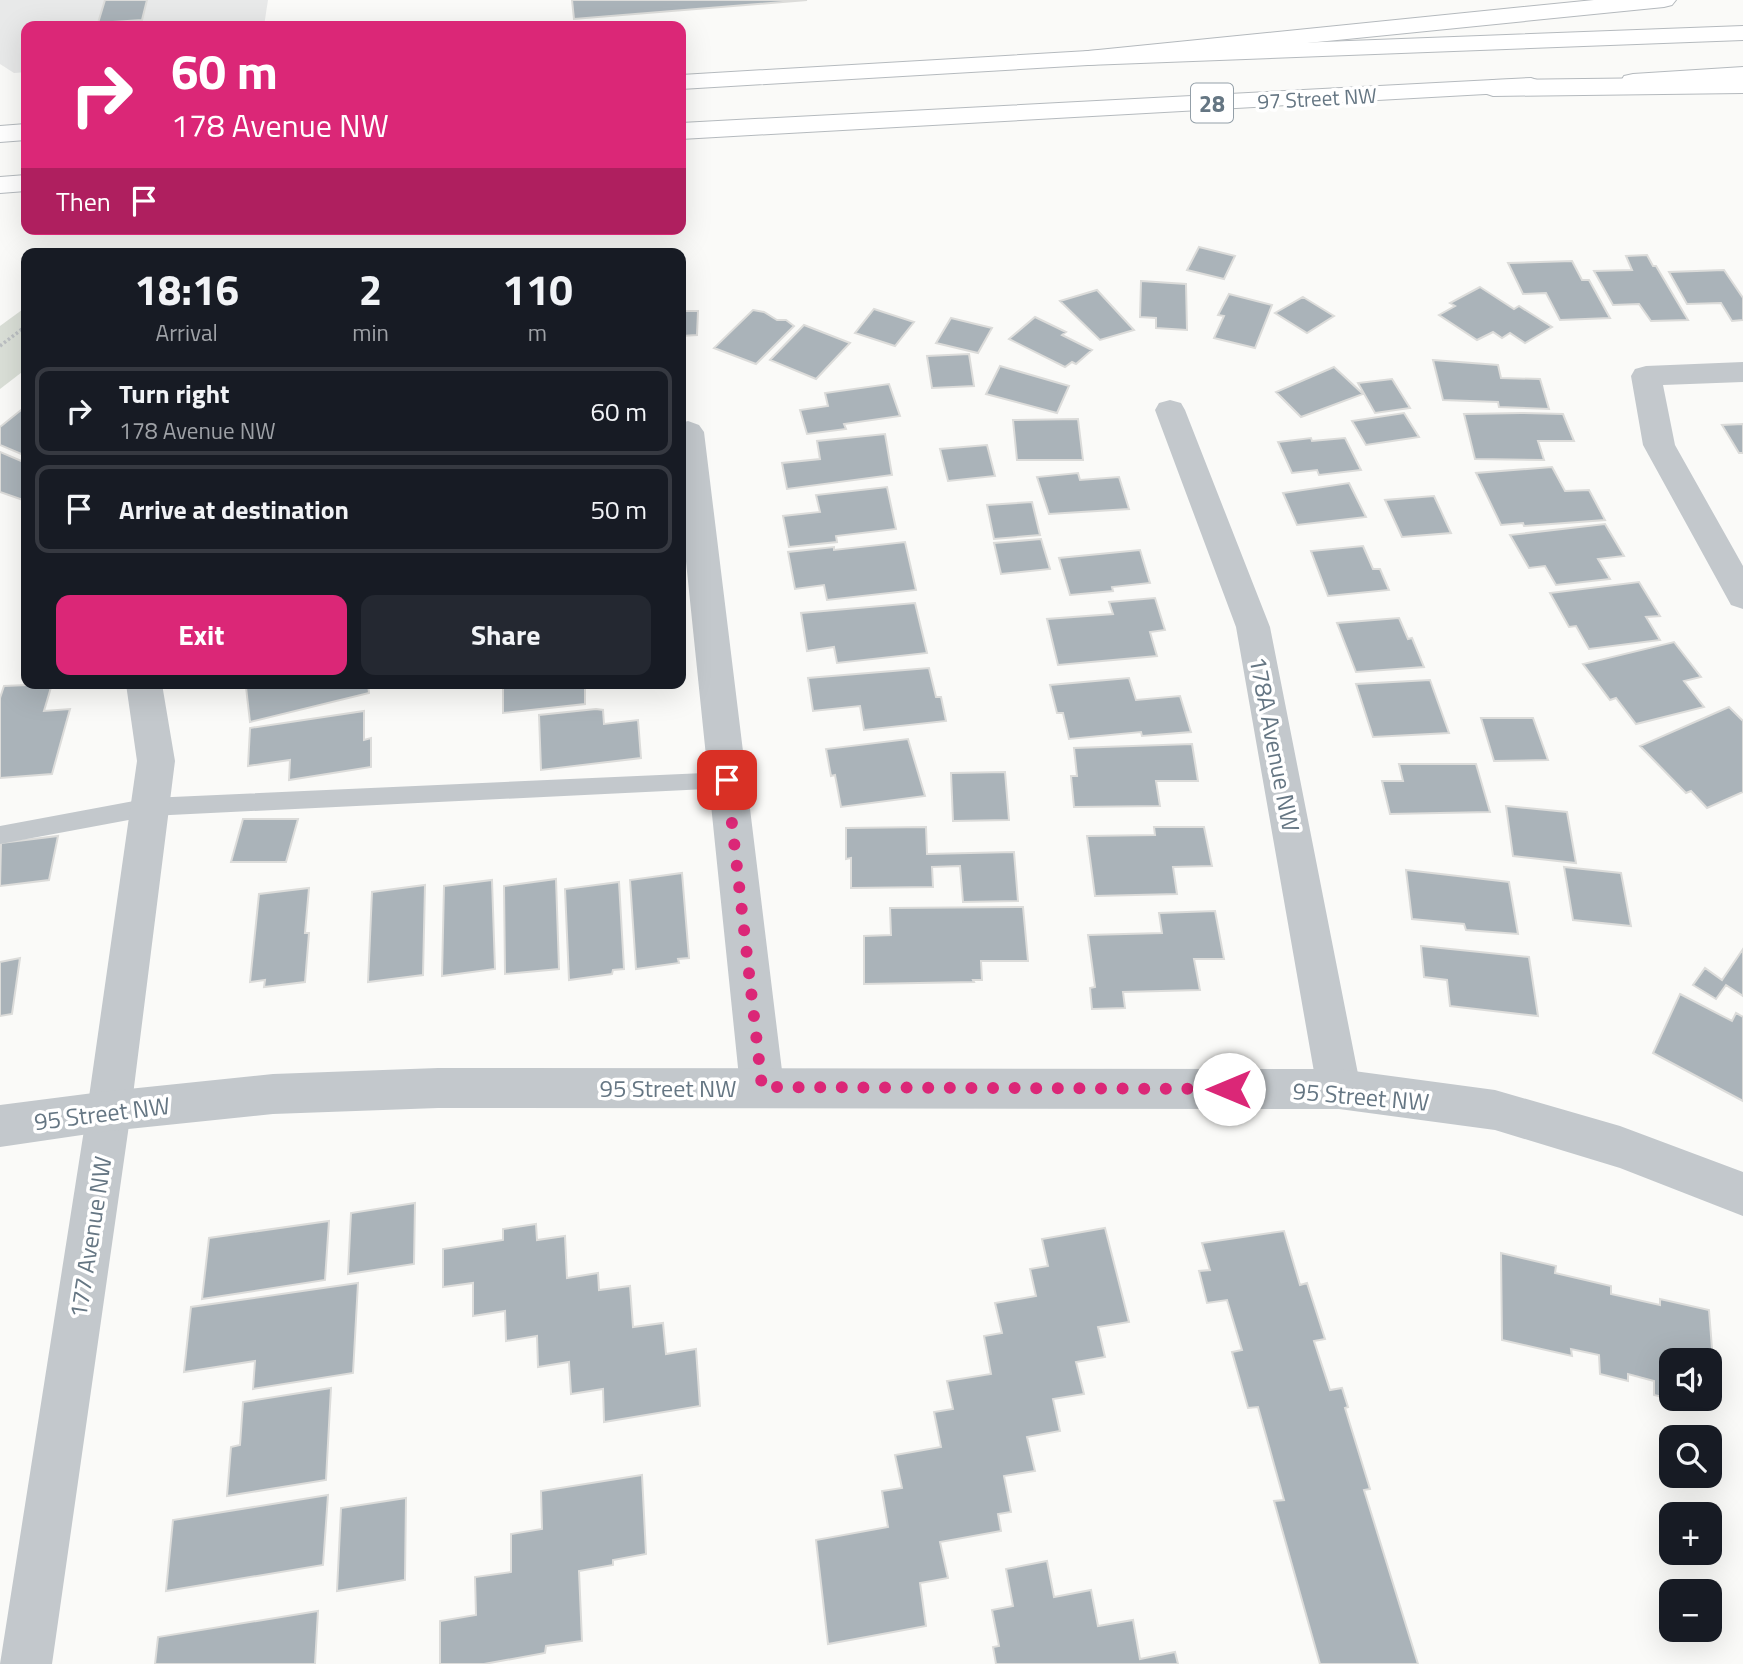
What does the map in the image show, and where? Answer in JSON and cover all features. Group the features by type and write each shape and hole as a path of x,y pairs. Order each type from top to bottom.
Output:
{"main road":[{"path":"1088,58 1664,0"},
{"name":"97 Street NW","path":"686,82 1088,58 1743,33"},
{"name":"97 Street NW","path":"686,131 1743,75"},
{"path":"1493,88 1743,85"},
{"path":"0,109 21,111"},
{"path":"0,134 21,132"},
{"path":"0,185 21,183"}],"street":[{"path":"1743,372 1646,376 1659,445 1743,596"},
{"name":"178A Avenue NW","path":"1170,410 1253,627 1339,1089"},
{"path":"688,432 762,1087"},
{"name":"177 Avenue NW","path":"25,1664 109,1111 156,761 145,689"},
{"name":"95 Street NW","path":"0,1126 109,1111 273,1094 438,1088 1339,1089 1495,1110 1620,1147 1743,1194"}],"lane":[{"path":"0,835 150,807 727,780"}],"path":[{"path":"0,346 21,331"}],"shaded area":[{"path":"0,0 268,0 265,21 21,21 21,72 14,73 0,64"},
{"path":"21,311 21,373 0,389 0,326"}],"building":[{"path":"105,0 147,0 142,20 99,21"},
{"path":"572,0 807,0 574,19"},
{"path":"1199,247 1235,256 1224,279 1187,270"},
{"path":"1647,255 1688,320 1651,321 1639,304 1613,305 1594,271 1632,270 1626,256"},
{"path":"1572,261 1582,280 1589,280 1610,318 1560,320 1546,293 1523,294 1508,263"},
{"path":"1724,270 1743,298 1743,320 1732,321 1721,303 1687,304 1669,272"},
{"path":"1141,281 1186,284 1187,330 1156,328 1156,318 1140,317"},
{"path":"1480,287 1514,309 1519,306 1552,327 1525,343 1510,333 1502,338 1493,332 1477,340 1439,315 1455,306 1450,303"},
{"path":"1097,290 1134,330 1100,340 1060,301"},
{"path":"1229,294 1272,305 1255,348 1214,338 1224,316 1218,315"},
{"path":"1303,297 1334,316 1307,333 1275,313"},
{"path":"874,309 914,322 895,346 855,333"},
{"path":"753,310 764,312 777,320 786,320 794,326 756,364 714,348"},
{"path":"686,311 698,311 697,335 686,336"},
{"path":"1035,317 1066,332 1062,335 1092,350 1076,364 1072,362 1065,367 1009,339"},
{"path":"951,318 992,328 978,353 936,343"},
{"path":"804,325 850,343 816,379 770,360"},
{"path":"969,354 974,386 932,388 927,356"},
{"path":"1433,360 1498,365 1501,378 1540,379 1549,409 1499,407 1498,402 1443,400"},
{"path":"1000,366 1069,386 1057,413 986,394"},
{"path":"1334,367 1363,394 1301,417 1276,392"},
{"path":"1392,379 1410,408 1375,413 1358,383"},
{"path":"889,384 900,416 844,424 846,429 807,434 800,410 828,406 825,393"},
{"path":"21,410 21,454 0,445 0,427"},
{"path":"1404,413 1419,437 1366,445 1352,421"},
{"path":"1464,414 1563,414 1574,441 1538,441 1544,460 1475,459"},
{"path":"1078,419 1083,460 1017,460 1013,420"},
{"path":"1743,424 1743,453 1739,453 1722,425"},
{"path":"885,434 892,475 787,489 782,463 820,459 817,441"},
{"path":"1311,438 1312,441 1345,438 1361,470 1319,475 1317,470 1292,473 1278,442"},
{"path":"987,445 995,476 948,481 940,449"},
{"path":"0,452 21,461 21,499 0,492"},
{"path":"1552,467 1565,491 1589,490 1605,520 1524,526 1523,523 1501,525 1476,473"},
{"path":"1078,473 1080,480 1119,477 1129,509 1049,514 1037,477"},
{"path":"1349,483 1366,517 1297,525 1283,493"},
{"path":"887,487 896,529 836,536 837,542 789,547 783,516 820,512 816,495"},
{"path":"1434,496 1451,533 1402,537 1385,500"},
{"path":"1032,502 1040,535 994,539 987,505"},
{"path":"1605,524 1624,556 1598,559 1610,579 1556,585 1545,566 1529,568 1510,535"},
{"path":"1041,539 1050,569 1001,574 994,543"},
{"path":"905,542 916,590 827,600 824,585 795,589 788,552"},
{"path":"1363,546 1373,569 1380,569 1389,590 1328,596 1311,551"},
{"path":"1140,550 1150,583 1112,587 1113,591 1070,595 1059,558"},
{"path":"1639,582 1660,616 1646,617 1660,640 1589,649 1576,626 1569,627 1550,593"},
{"path":"1155,598 1165,630 1150,632 1157,656 1058,665 1047,619 1113,614 1109,602"},
{"path":"915,603 927,653 837,663 834,647 807,651 801,613"},
{"path":"1399,618 1408,639 1412,638 1424,667 1356,672 1337,623"},
{"path":"1674,642 1701,677 1684,681 1704,707 1636,724 1616,698 1610,700 1583,664"},
{"path":"929,668 936,697 941,697 946,721 864,730 860,706 813,711 808,678"},
{"path":"1129,678 1136,700 1180,696 1191,732 1142,736 1141,732 1069,739 1063,713 1057,713 1050,685"},
{"path":"1430,680 1449,733 1373,737 1356,684"},
{"path":"4,686 51,689 44,711 70,709 52,774 0,778 0,698"},
{"path":"246,689 369,689 369,693 250,722"},
{"path":"503,689 585,689 585,704 503,713"},
{"path":"1729,707 1743,721 1743,792 1707,808 1691,791 1686,793 1640,746"},
{"path":"603,710 604,724 638,720 641,758 541,770 539,715"},
{"path":"364,711 364,740 371,738 371,767 289,780 290,760 248,766 250,728"},
{"path":"1481,718 1533,718 1548,760 1494,761"},
{"path":"908,739 925,796 841,807 835,775 831,776 826,749"},
{"path":"1192,744 1198,781 1156,781 1160,806 1074,807 1071,776 1077,776 1074,748"},
{"path":"1399,764 1476,764 1490,812 1390,814 1382,781 1403,781"},
{"path":"1005,772 1009,820 953,821 951,773"},
{"path":"1506,806 1567,812 1576,863 1513,856"},
{"path":"243,819 298,819 286,862 231,862"},
{"path":"926,827 927,854 1014,852 1018,901 963,902 960,866 932,867 933,887 851,888 851,858 846,859 846,828"},
{"path":"1154,827 1204,827 1212,866 1173,867 1177,894 1095,896 1087,836 1155,835"},
{"path":"58,836 49,880 0,886 1,843"},
{"path":"1564,867 1621,873 1631,926 1573,920"},
{"path":"1406,870 1509,882 1518,934 1466,930 1464,924 1412,919"},
{"path":"682,873 689,958 678,959 679,963 636,969 630,880"},
{"path":"556,879 559,969 505,974 504,886"},
{"path":"492,880 495,969 442,976 444,886"},
{"path":"619,882 624,969 613,970 612,974 569,980 565,889"},
{"path":"425,885 423,975 368,982 372,892"},
{"path":"309,888 305,982 264,987 265,980 250,982 259,894"},
{"path":"1023,907 1028,961 981,961 982,980 973,980 974,982 864,984 864,936 891,935 890,908"},
{"path":"1215,911 1224,959 1194,959 1200,990 1123,992 1125,1008 1092,1009 1090,988 1095,987 1088,935 1162,933 1159,913"},
{"path":"1421,946 1529,957 1538,1016 1450,1006 1447,980 1424,977"},
{"path":"1743,949 1743,996 1726,985 1716,999 1693,985 1705,968 1722,980"},
{"path":"20,958 12,1014 0,1016 0,962"},
{"path":"1680,994 1732,1021 1736,1013 1743,1017 1743,1101 1653,1053"},
{"path":"415,1203 414,1264 348,1274 351,1213"},
{"path":"329,1221 325,1280 202,1299 209,1238"},
{"path":"536,1224 537,1240 565,1236 567,1278 598,1273 599,1290 630,1286 633,1327 663,1323 666,1354 696,1349 700,1406 604,1422 603,1389 571,1394 569,1362 538,1367 537,1336 506,1341 505,1311 473,1316 473,1283 443,1287 443,1249 503,1240 503,1229"},
{"path":"1105,1228 1129,1322 1098,1327 1105,1357 1076,1362 1084,1394 1053,1399 1060,1431 1027,1437 1035,1471 1004,1476 1011,1512 998,1514 1001,1531 940,1542 948,1578 920,1583 926,1626 828,1644 816,1540 888,1527 882,1491 902,1488 895,1455 941,1447 934,1412 953,1409 947,1381 991,1374 984,1336 1002,1333 995,1303 1036,1296 1030,1269 1048,1266 1042,1239"},
{"path":"1284,1231 1300,1285 1307,1283 1325,1339 1314,1341 1330,1390 1342,1388 1348,1407 1345,1408 1370,1489 1364,1490 1418,1664 1320,1664 1274,1501 1284,1500 1258,1407 1248,1408 1232,1352 1242,1350 1227,1300 1207,1303 1199,1271 1210,1270 1202,1243"},
{"path":"1501,1253 1556,1266 1555,1273 1611,1286 1611,1294 1660,1305 1660,1299 1709,1310 1712,1348 1659,1348 1659,1396 1654,1395 1654,1381 1628,1374 1628,1381 1600,1374 1599,1355 1571,1349 1572,1356 1502,1340"},
{"path":"358,1283 353,1373 253,1389 255,1361 184,1372 191,1307"},
{"path":"331,1388 326,1480 227,1496 231,1447 240,1445 243,1402"},
{"path":"642,1475 646,1554 613,1560 613,1565 579,1571 582,1641 546,1646 545,1653 484,1664 440,1664 440,1621 476,1615 475,1577 511,1572 511,1534 542,1529 541,1491"},
{"path":"328,1495 323,1565 166,1591 173,1520"},
{"path":"406,1498 405,1580 337,1591 341,1508"},
{"path":"1047,1561 1054,1597 1091,1590 1098,1626 1133,1620 1140,1659 1175,1652 1178,1664 996,1664 993,1647 999,1646 992,1610 1013,1606 1006,1569"},
{"path":"318,1611 315,1664 155,1664 158,1637"}],"route":[{"path":"727,780 762,1087 1229,1089"}]}
